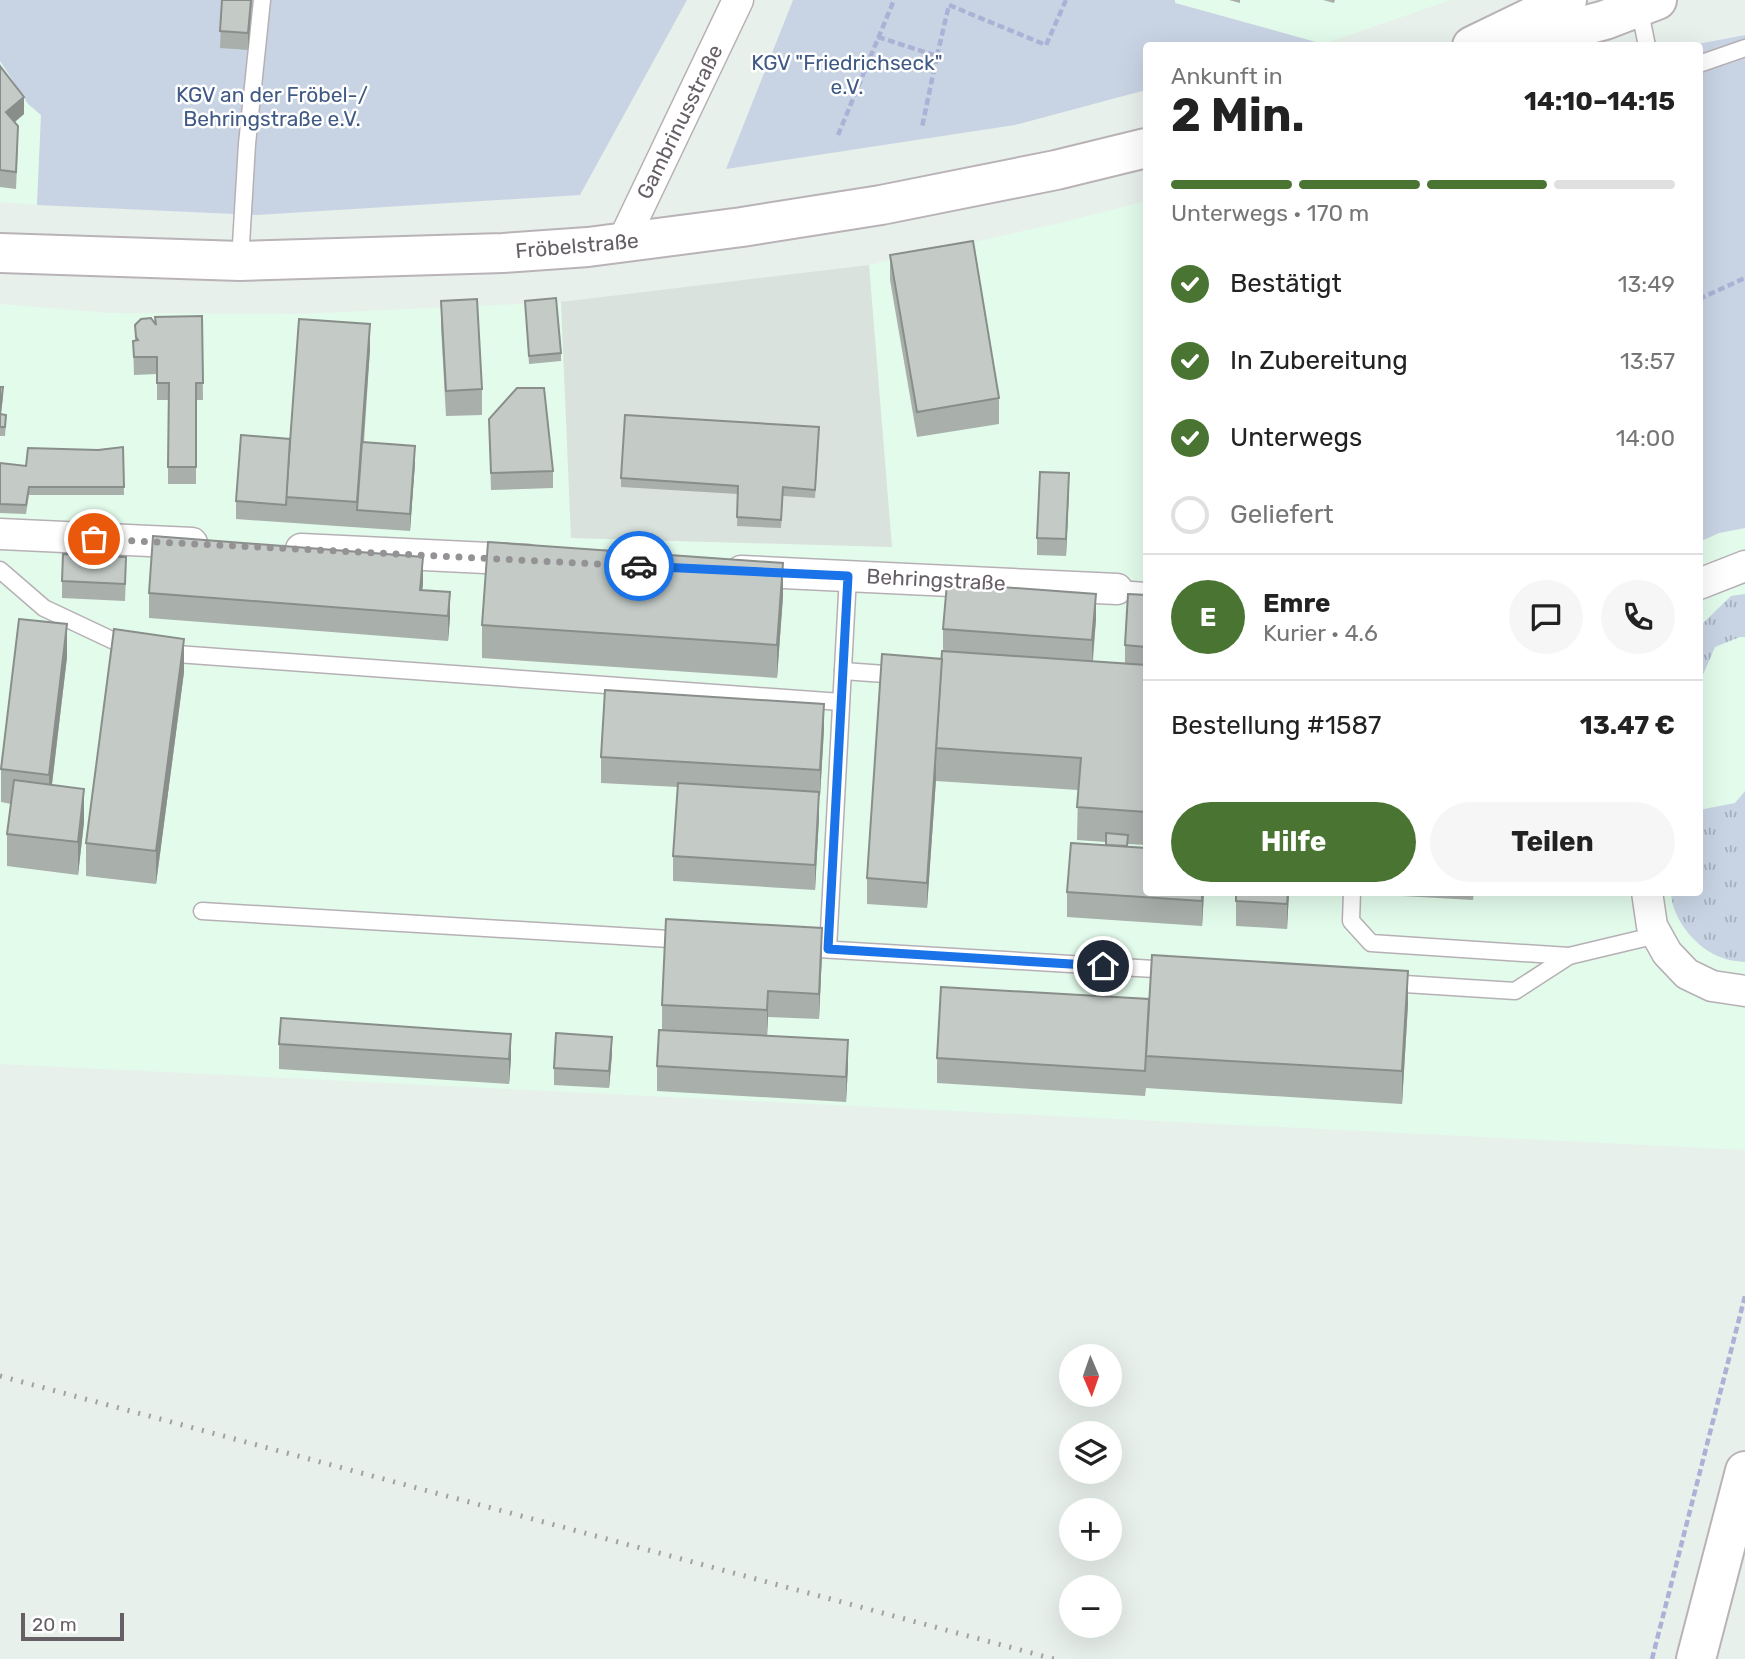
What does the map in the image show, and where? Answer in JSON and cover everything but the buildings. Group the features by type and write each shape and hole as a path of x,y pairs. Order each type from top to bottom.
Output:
{"main road":[{"path":"1480,42 1567,0"},
{"path":"1523,42 1605,20 1648,3"},
{"name":"Fröbelstraße","path":"0,253 240,261 503,253 622,243 881,205 1056,170 1143,149"},
{"path":"1696,1659 1745,1471"}],"street":[{"name":"Gambrinusstraße","path":"622,243 738,0"},
{"path":"0,534 222,545"},
{"path":"276,548 561,562"},
{"path":"1703,582 1745,566"},
{"name":"Behringstraße","path":"711,569 1132,590"},
{"path":"1648,896 1652,926 1667,953 1687,974 1712,986 1745,991"}],"lane":[{"path":"240,261 247,144 262,0"},
{"path":"1647,42 1648,3"},
{"path":"1703,63 1745,48"},
{"path":"0,570 44,608 137,651 841,702"},
{"path":"828,949 848,576"},
{"path":"843,671 912,676"},
{"path":"1352,896 1351,921 1371,943 1569,956 1657,935"},
{"path":"202,911 703,942"},
{"path":"786,947 1185,971"},
{"path":"1377,982 1515,991 1569,956"}],"path":[{"path":"838,135 894,0"},
{"path":"922,127 949,5 1046,45 1066,0"},
{"path":"878,37 937,56"},
{"path":"1703,297 1745,278"},
{"path":"1652,1659 1745,1296"}],"shaded area":[{"path":"1451,0 1329,42 1316,42 1174,2"},
{"path":"0,56 41,115 37,205 0,202"},
{"path":"1143,202 1143,896 1703,896 1703,540 1719,533 1745,528 1745,1150 0,1064 0,304 111,313 298,314 561,302 572,538 891,547 869,265"},
{"path":"869,265 892,547 571,538 561,302"}],"green space":[{"name":"KGV an der Fröbel-/ Behringstraße e.V.","path":"0,0 687,0 580,195 257,215 37,205 41,115 28,104 0,61"},
{"name":"KGV \"Friedrichseck\" e.V.","path":"793,0 1175,0 1175,3 1316,42 1143,42 1143,91 1015,125 726,169"},
{"path":"1745,35 1745,528 1719,533 1703,540 1703,43"},
{"path":"1745,594 1745,637 1715,647 1703,675 1703,623 1731,596"},
{"path":"1745,791 1745,962 1728,960 1713,954 1695,941 1681,923 1671,896 1703,896 1703,809 1735,803"}],"railway":[{"path":"0,1376 1054,1659"}],"way so far":[{"path":"94,539 639,566"}],"route":[{"path":"639,566 848,576 828,949 1103,966"}]}
